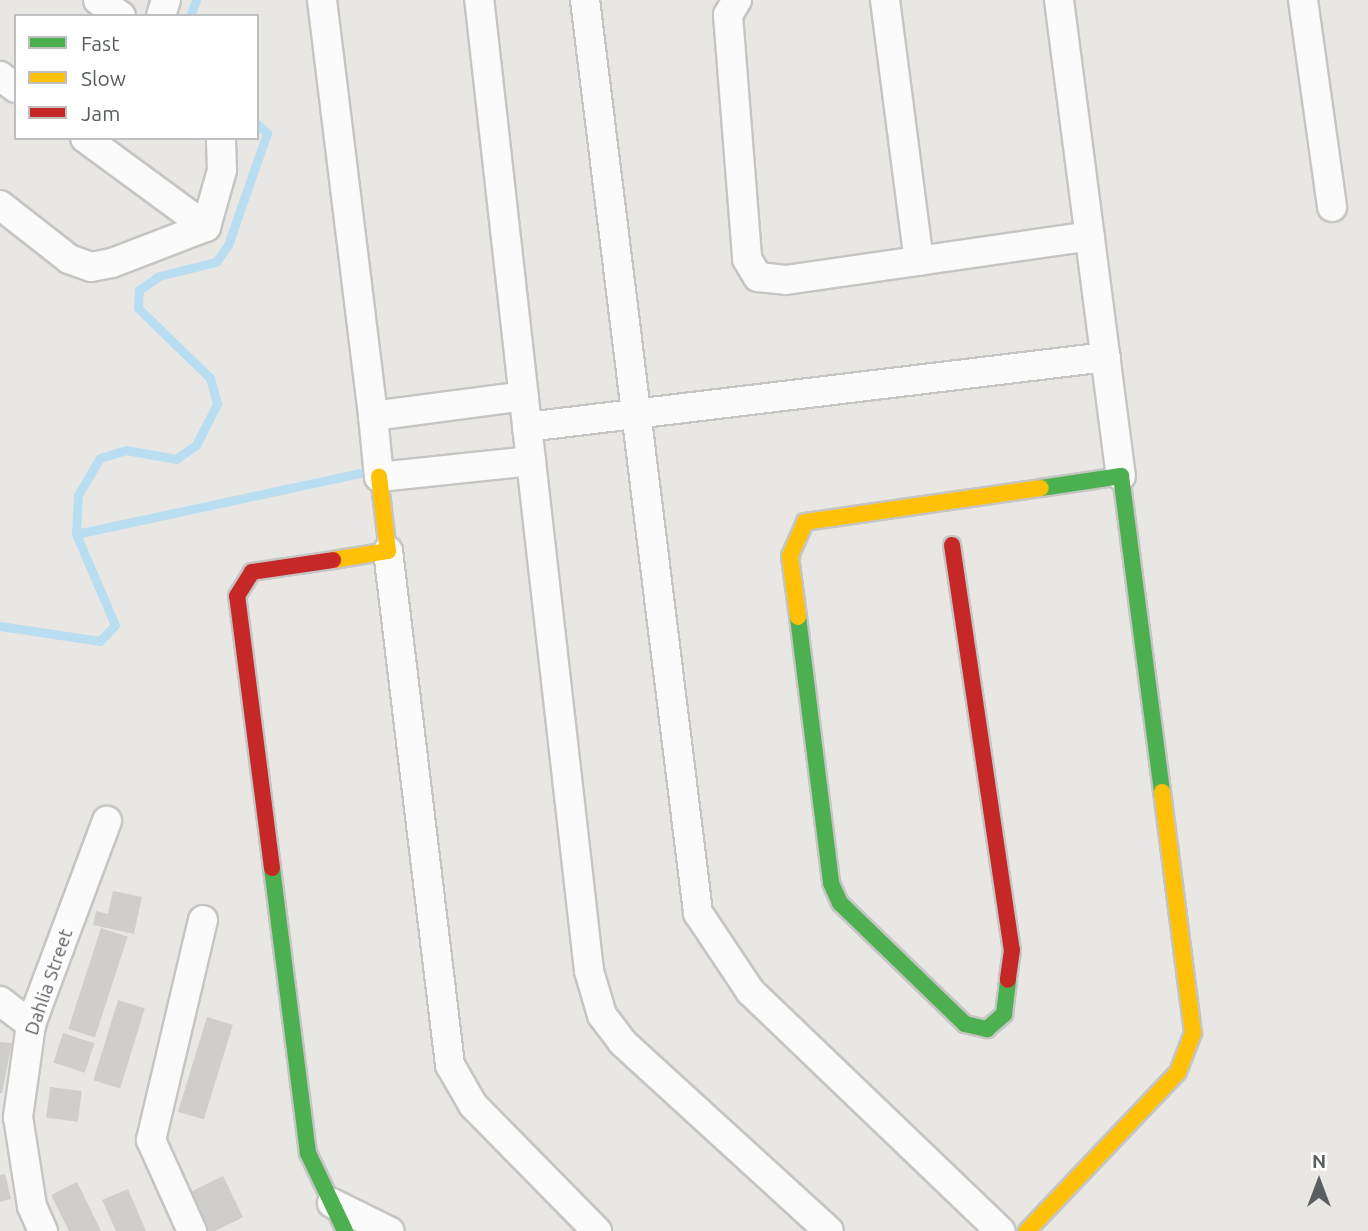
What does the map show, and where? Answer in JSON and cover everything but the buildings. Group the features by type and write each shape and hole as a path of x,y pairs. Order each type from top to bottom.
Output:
{"street":[{"path":"98,0 118,14"},
{"path":"322,0 450,1065 473,1105 597,1231"},
{"path":"479,0 589,971 602,1015 622,1042 814,1226"},
{"path":"585,0 698,913 750,991 1000,1231"},
{"path":"737,0 728,15 747,259 758,277 786,280 1090,236"},
{"path":"885,0 919,261"},
{"path":"1027,1231 1178,1072 1193,1033 1059,0"},
{"path":"1303,0 1332,207"},
{"path":"88,140 206,227"},
{"path":"206,227 226,149 222,140"},
{"path":"0,205 69,258 91,267 206,227"},
{"path":"527,427 1105,357"},
{"path":"373,416 524,396"},
{"path":"379,477 531,461"},
{"path":"952,545 1012,950 1004,1014 987,1029 965,1024 840,903 831,883 793,541 805,522 1121,476"},
{"path":"345,1231 308,1153 237,596 252,572 388,551"},
{"name":"Dahlia Street","path":"43,1231 32,1206 18,1117 31,1024 107,821"},
{"path":"192,1231 151,1140 203,920"},
{"path":"0,1002 31,1024"},
{"path":"332,1203 389,1231"}],"waterway":[{"path":"191,14 196,0"},
{"path":"0,626 100,641 115,625 76,534 78,495 100,458 126,450 176,459 196,445 217,404 210,378 138,308 139,290 159,276 216,262 228,245 267,133 259,126"},
{"path":"76,534 365,472"}],"traffic: fast":[{"path":"1041,488 1121,476 1162,792"},
{"path":"798,617 831,883 840,903 965,1024 987,1029 1004,1014 1008,980"},
{"path":"272,868 308,1153 345,1231"}],"traffic: slow":[{"path":"333,560 388,551 379,477"},
{"path":"798,617 790,556 805,522 1041,488"},
{"path":"1027,1231 1178,1072 1193,1033 1162,792"}],"traffic: jam":[{"path":"952,545 1012,950 1008,980"},
{"path":"272,868 237,596 252,572 333,560"}]}
